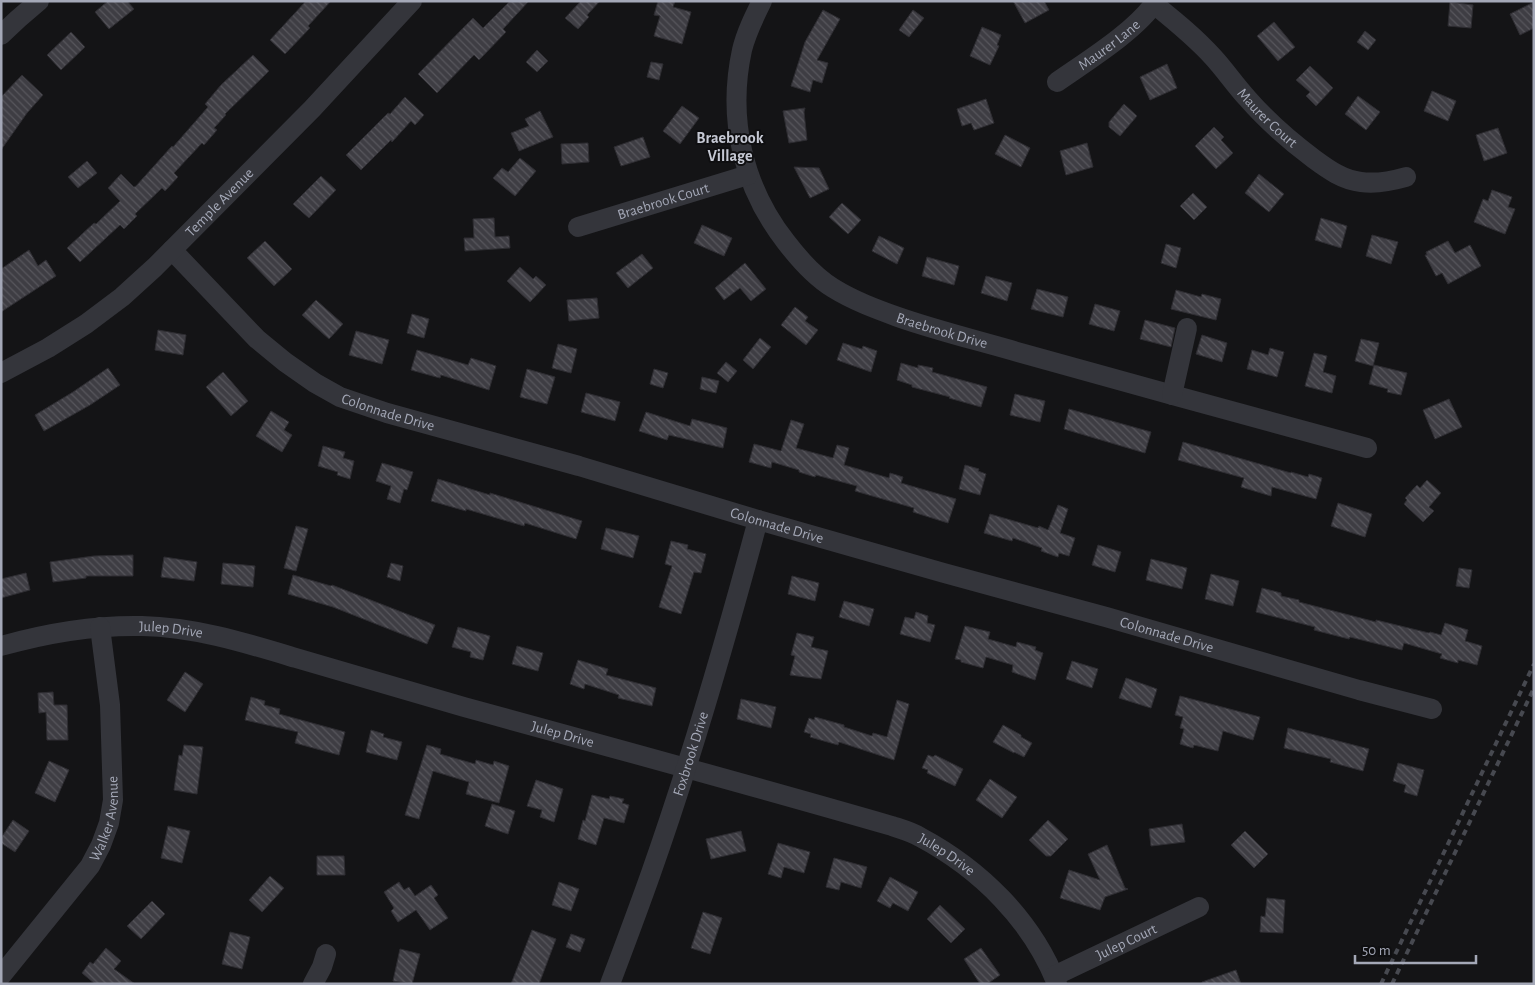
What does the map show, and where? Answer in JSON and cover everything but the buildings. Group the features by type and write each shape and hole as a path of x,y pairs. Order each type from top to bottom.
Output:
{"street":[{"path":"1,36 18,18 39,1"},
{"name":"Temple Avenue","path":"1,373 48,348 86,324 122,297 172,250 312,109 412,1"},
{"name":"Braebrook Drive","path":"762,1 742,49 738,76 739,132 748,174 762,207 775,228 795,253 826,283 853,300 921,325 1172,396 1367,448"},
{"name":"Maurer Lane","path":"1057,82 1140,20 1155,3"},
{"name":"Maurer Court","path":"1155,3 1195,38 1215,59 1246,98 1273,126 1331,171 1344,178 1362,182 1377,183 1406,177"},
{"name":"Braebrook Court","path":"578,227 748,174"},
{"name":"Colonnade Drive","path":"172,250 257,339 284,362 315,383 340,396 387,413 579,466 758,520 1432,709"},
{"path":"1172,396 1188,328"},
{"name":"Foxbrook Drive","path":"610,984 652,872 741,584 758,520"},
{"name":"Julep Drive","path":"1,646 24,639 100,627 143,626 176,628 216,635 445,702 685,767 892,826 920,836 990,886 1025,926 1043,954 1055,980"},
{"name":"Walker Avenue","path":"1,976 90,866 101,845 109,823 113,800 110,705 100,627"},
{"name":"Julep Court","path":"1055,980 1199,907"},
{"path":"313,984 326,954"}],"railway":[{"path":"1381,984 1534,664"},
{"path":"1392,984 1534,688"}],"district":[{"name":"Braebrook Village","path":"730,147"}]}
